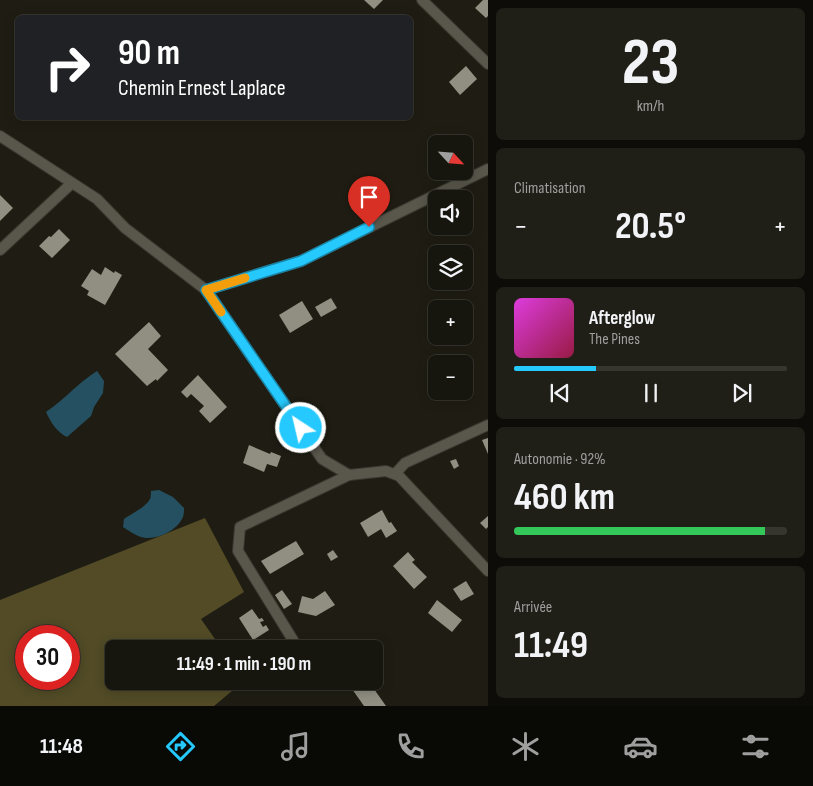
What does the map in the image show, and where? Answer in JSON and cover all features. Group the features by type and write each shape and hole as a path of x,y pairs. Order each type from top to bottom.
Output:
{"street":[{"path":"422,0 488,64"},
{"path":"0,136 97,199 125,228 206,290 322,459 349,475"},
{"path":"206,290 301,261 488,169"},
{"path":"0,250 72,183"},
{"path":"395,474 405,463 488,425"},
{"path":"293,640 238,551 240,527 349,475 386,471 399,476 488,571"}],"shaded area":[{"path":"205,518 244,592 201,619 216,640 105,640 105,690 233,690 214,706 0,706 0,600"}],"water":[{"path":"97,371 104,381 103,393 94,407 91,416 67,437 60,433 46,412"},
{"path":"159,490 173,497 184,508 179,524 170,531 152,538 141,537 123,527 124,519 148,502 151,491"}],"building":[{"path":"364,0 383,0 374,9"},
{"path":"483,0 488,0 488,16 486,18 475,8"},
{"path":"466,66 477,79 460,95 449,82"},
{"path":"0,195 13,208 0,221"},
{"path":"59,229 70,240 52,258 39,246"},
{"path":"105,267 114,273 115,271 122,275 105,305 87,295 89,291 81,286 92,269 101,275"},
{"path":"331,298 337,308 321,317 315,307"},
{"path":"302,301 313,319 290,333 279,315"},
{"path":"149,322 161,336 148,349 168,370 157,381 156,379 147,386 115,354"},
{"path":"198,375 227,407 210,423 199,411 204,406 191,394 187,398 181,392"},
{"path":"488,438 488,454 482,440"},
{"path":"249,445 270,454 271,452 281,456 277,467 267,464 264,472 243,463"},
{"path":"456,459 459,466 454,469 450,461"},
{"path":"382,510 389,523 391,522 397,531 386,538 381,529 368,537 360,523"},
{"path":"488,516 488,527 486,529 480,523"},
{"path":"296,541 304,554 270,574 261,561"},
{"path":"333,550 338,557 331,561 327,554"},
{"path":"408,552 415,560 412,562 427,577 414,589 393,566"},
{"path":"466,581 474,594 461,601 453,589"},
{"path":"282,590 292,604 284,609 275,595"},
{"path":"325,591 335,605 316,616 298,612 302,596 313,599"},
{"path":"437,600 462,620 452,632 428,613"},
{"path":"252,609 259,619 262,618 264,621 260,622 263,627 266,625 269,630 253,640 239,618"},
{"path":"353,690 375,690 386,706 364,706"}],"slow traffic":[{"path":"221,312 206,290 245,278"}],"route":[{"path":"301,428 206,290 301,261 369,227"}]}
